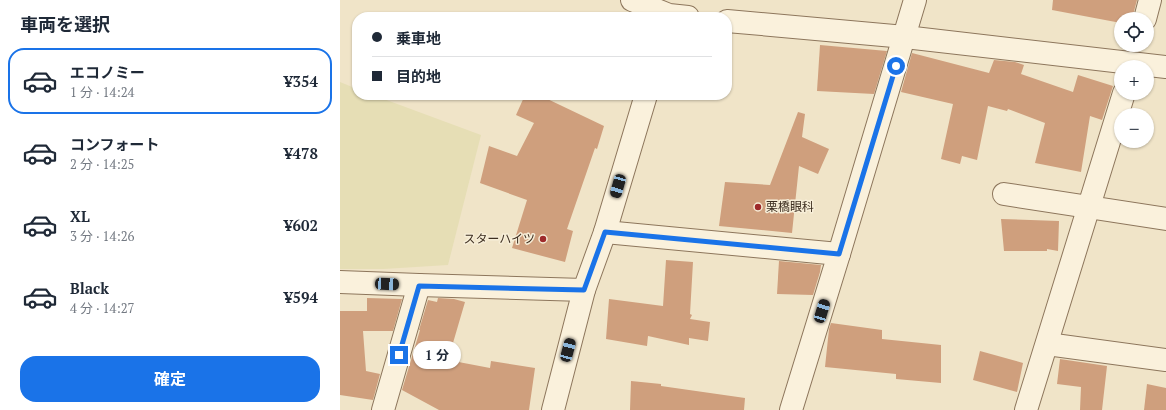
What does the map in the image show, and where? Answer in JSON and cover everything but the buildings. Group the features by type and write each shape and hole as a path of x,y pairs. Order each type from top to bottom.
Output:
{"street":[{"path":"632,0 675,12"},
{"path":"791,410 915,0"},
{"path":"1147,12 1150,0"},
{"path":"732,21 1135,58 1166,67"},
{"path":"553,410 584,290 605,232 645,100"},
{"path":"1026,410 1122,100"},
{"path":"1004,194 1166,219"},
{"path":"605,232 839,254"},
{"path":"340,282 419,286 584,290"},
{"path":"383,410 419,286"},
{"path":"1047,344 1166,360"}],"shaded area":[{"path":"340,82 352,87 352,100 386,100 481,135 448,265 384,269 340,269"}],"place":[{"name":"栗橋眼科","path":"758,207"},
{"name":"スターハイツ","path":"543,239"}],"route":[{"path":"399,355 419,286 584,290 605,232 839,254 896,66"}]}
